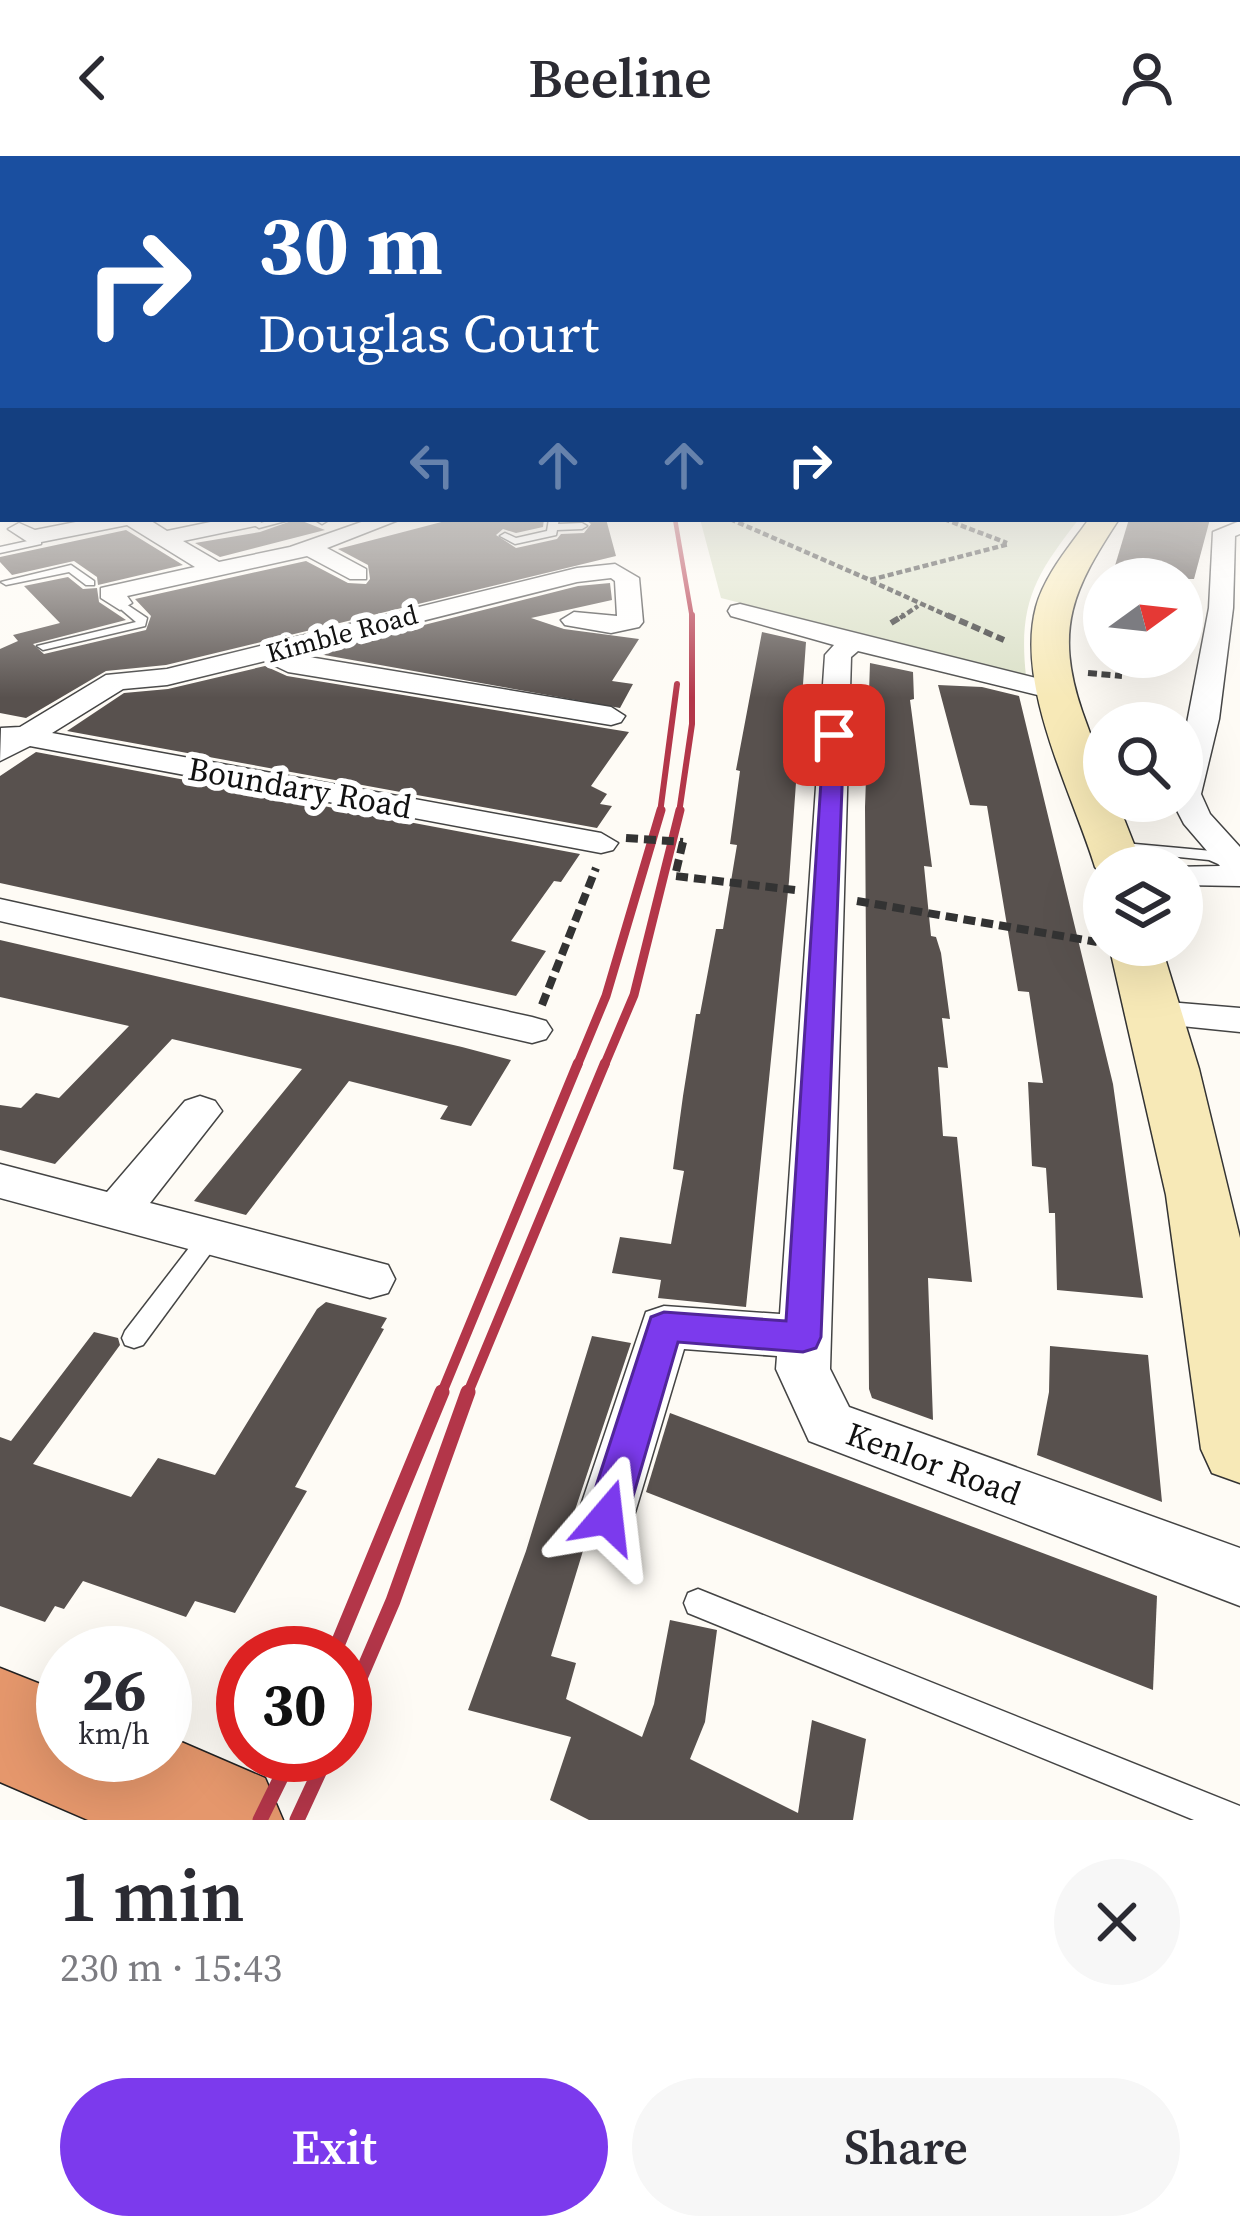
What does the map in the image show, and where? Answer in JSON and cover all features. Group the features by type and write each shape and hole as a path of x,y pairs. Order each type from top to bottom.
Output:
{"highway":[{"path":"0,1725 36,1739"}],"street":[{"path":"178,544 214,569"},
{"path":"106,593 322,544"},
{"path":"1088,544 1059,590 1051,614 1113,846"},
{"path":"1225,544 1230,608 1185,794 1195,817 1238,873"},
{"path":"310,548 358,574"},
{"name":"Kimble Road","path":"8,740 116,681 167,677 598,572 615,571 627,578 630,622 611,625 574,620"},
{"path":"740,611 872,632 1071,683"},
{"name":"Kenlor Road","path":"872,632 838,655 803,1369 829,1424 1240,1576"},
{"path":"272,653 287,664 611,716"},
{"name":"Boundary Road","path":"8,740 609,846"},
{"path":"1203,874 1238,873"},
{"path":"0,910 535,1021"},
{"path":"1141,966 1230,1299 1240,1450"},
{"path":"1156,1013 1240,1020"},
{"path":"116,1213 200,1111"},
{"path":"0,1181 370,1280"},
{"path":"607,1517 664,1327 803,1337"}],"lane":[{"path":"2,578 71,568 143,620 43,646"},
{"path":"1203,856 1212,856 1238,873"},
{"path":"134,1338 210,1237"},
{"path":"698,1603 1234,1820"}],"path":[{"path":"786,544 1004,640"},
{"path":"869,580 1008,544"},
{"path":"872,632 920,605"},
{"path":"1071,683 1107,678"},
{"path":"535,1021 609,846 683,842 675,875 716,877 1083,939"}],"green space":[{"path":"707,544 1061,544 1041,574 1028,609 1026,676 721,598"}],"building":[{"path":"62,544 148,544 183,565 98,585 97,577 74,561 12,575 0,557"},
{"path":"196,544 272,544 220,557"},
{"path":"358,544 509,544 516,548 613,544 616,556 166,665 106,671 26,718 0,713 0,649 18,641 13,635 60,623 24,586 68,577 83,589 97,588 99,602 126,620 33,644 44,654 146,630 151,616 135,599 306,561 348,583 366,584 368,565 338,549"},
{"path":"1122,544 1203,544 1200,558 1117,558"},
{"path":"610,583 612,600 531,618 564,629 639,639 612,681 633,684 620,708 313,653 578,586"},
{"path":"762,632 806,642 789,881 746,1307 658,1298 661,1280 612,1273 620,1237 671,1244 684,1171 673,1169 683,1096 716,929 723,929 737,845 730,844 740,771 736,770"},
{"path":"870,663 913,672 914,699 910,700 932,867 924,866 931,936 936,937 941,953 950,1019 942,1018 948,1068 938,1067 943,1136 957,1137 972,1282 928,1278 933,1420 872,1398 869,1389 865,807"},
{"path":"265,666 287,676 629,732 591,786 607,794 600,804 612,806 597,828 67,731 124,693 168,689"},
{"path":"938,685 982,687 1019,696 1113,1084 1143,1298 1057,1290 1055,1213 1049,1213 1046,1168 1032,1166 1028,1082 1043,1083 1029,992 1018,991 987,806 970,805"},
{"path":"36,752 580,854 511,941 546,951 516,996 0,883 0,776"},
{"path":"0,940 511,1060 471,1126 440,1119 448,1106 349,1081 246,1215 194,1201 302,1069 172,1039 55,1164 0,1150 0,1105 21,1108 36,1093 59,1098 129,1026 0,997"},
{"path":"326,1302 387,1318 384,1329 295,1487 307,1491 235,1613 195,1601 186,1617 83,1581 64,1609 55,1606 45,1622 0,1606 0,1437 11,1441 94,1332 118,1338 120,1345 33,1464 131,1497 158,1458 215,1475 317,1309"},
{"path":"592,1336 631,1343 573,1516 586,1541 551,1656 576,1663 566,1699 642,1737 654,1704 670,1620 717,1630 705,1722 690,1759 798,1813 812,1720 866,1739 853,1820 589,1820 550,1800 571,1737 468,1710 526,1551"},
{"path":"1050,1346 1148,1355 1162,1502 1037,1455 1049,1392"},
{"path":"670,1413 1157,1596 1153,1690 646,1492"}],"railway":[{"path":"679,544 692,618"},
{"path":"679,813 692,724 692,618"},
{"path":"660,813 677,684"},
{"path":"577,1066 606,996 661,810"},
{"path":"604,1066 634,995 680,810"},
{"path":"441,1395 578,1063"},
{"path":"467,1395 605,1063"},
{"path":"345,1626 442,1392"},
{"path":"372,1650 468,1392"},
{"path":"260,1820 279,1782"},
{"path":"297,1820 315,1782"}],"route":[{"path":"607,1517 664,1327 803,1337 834,735"}]}
